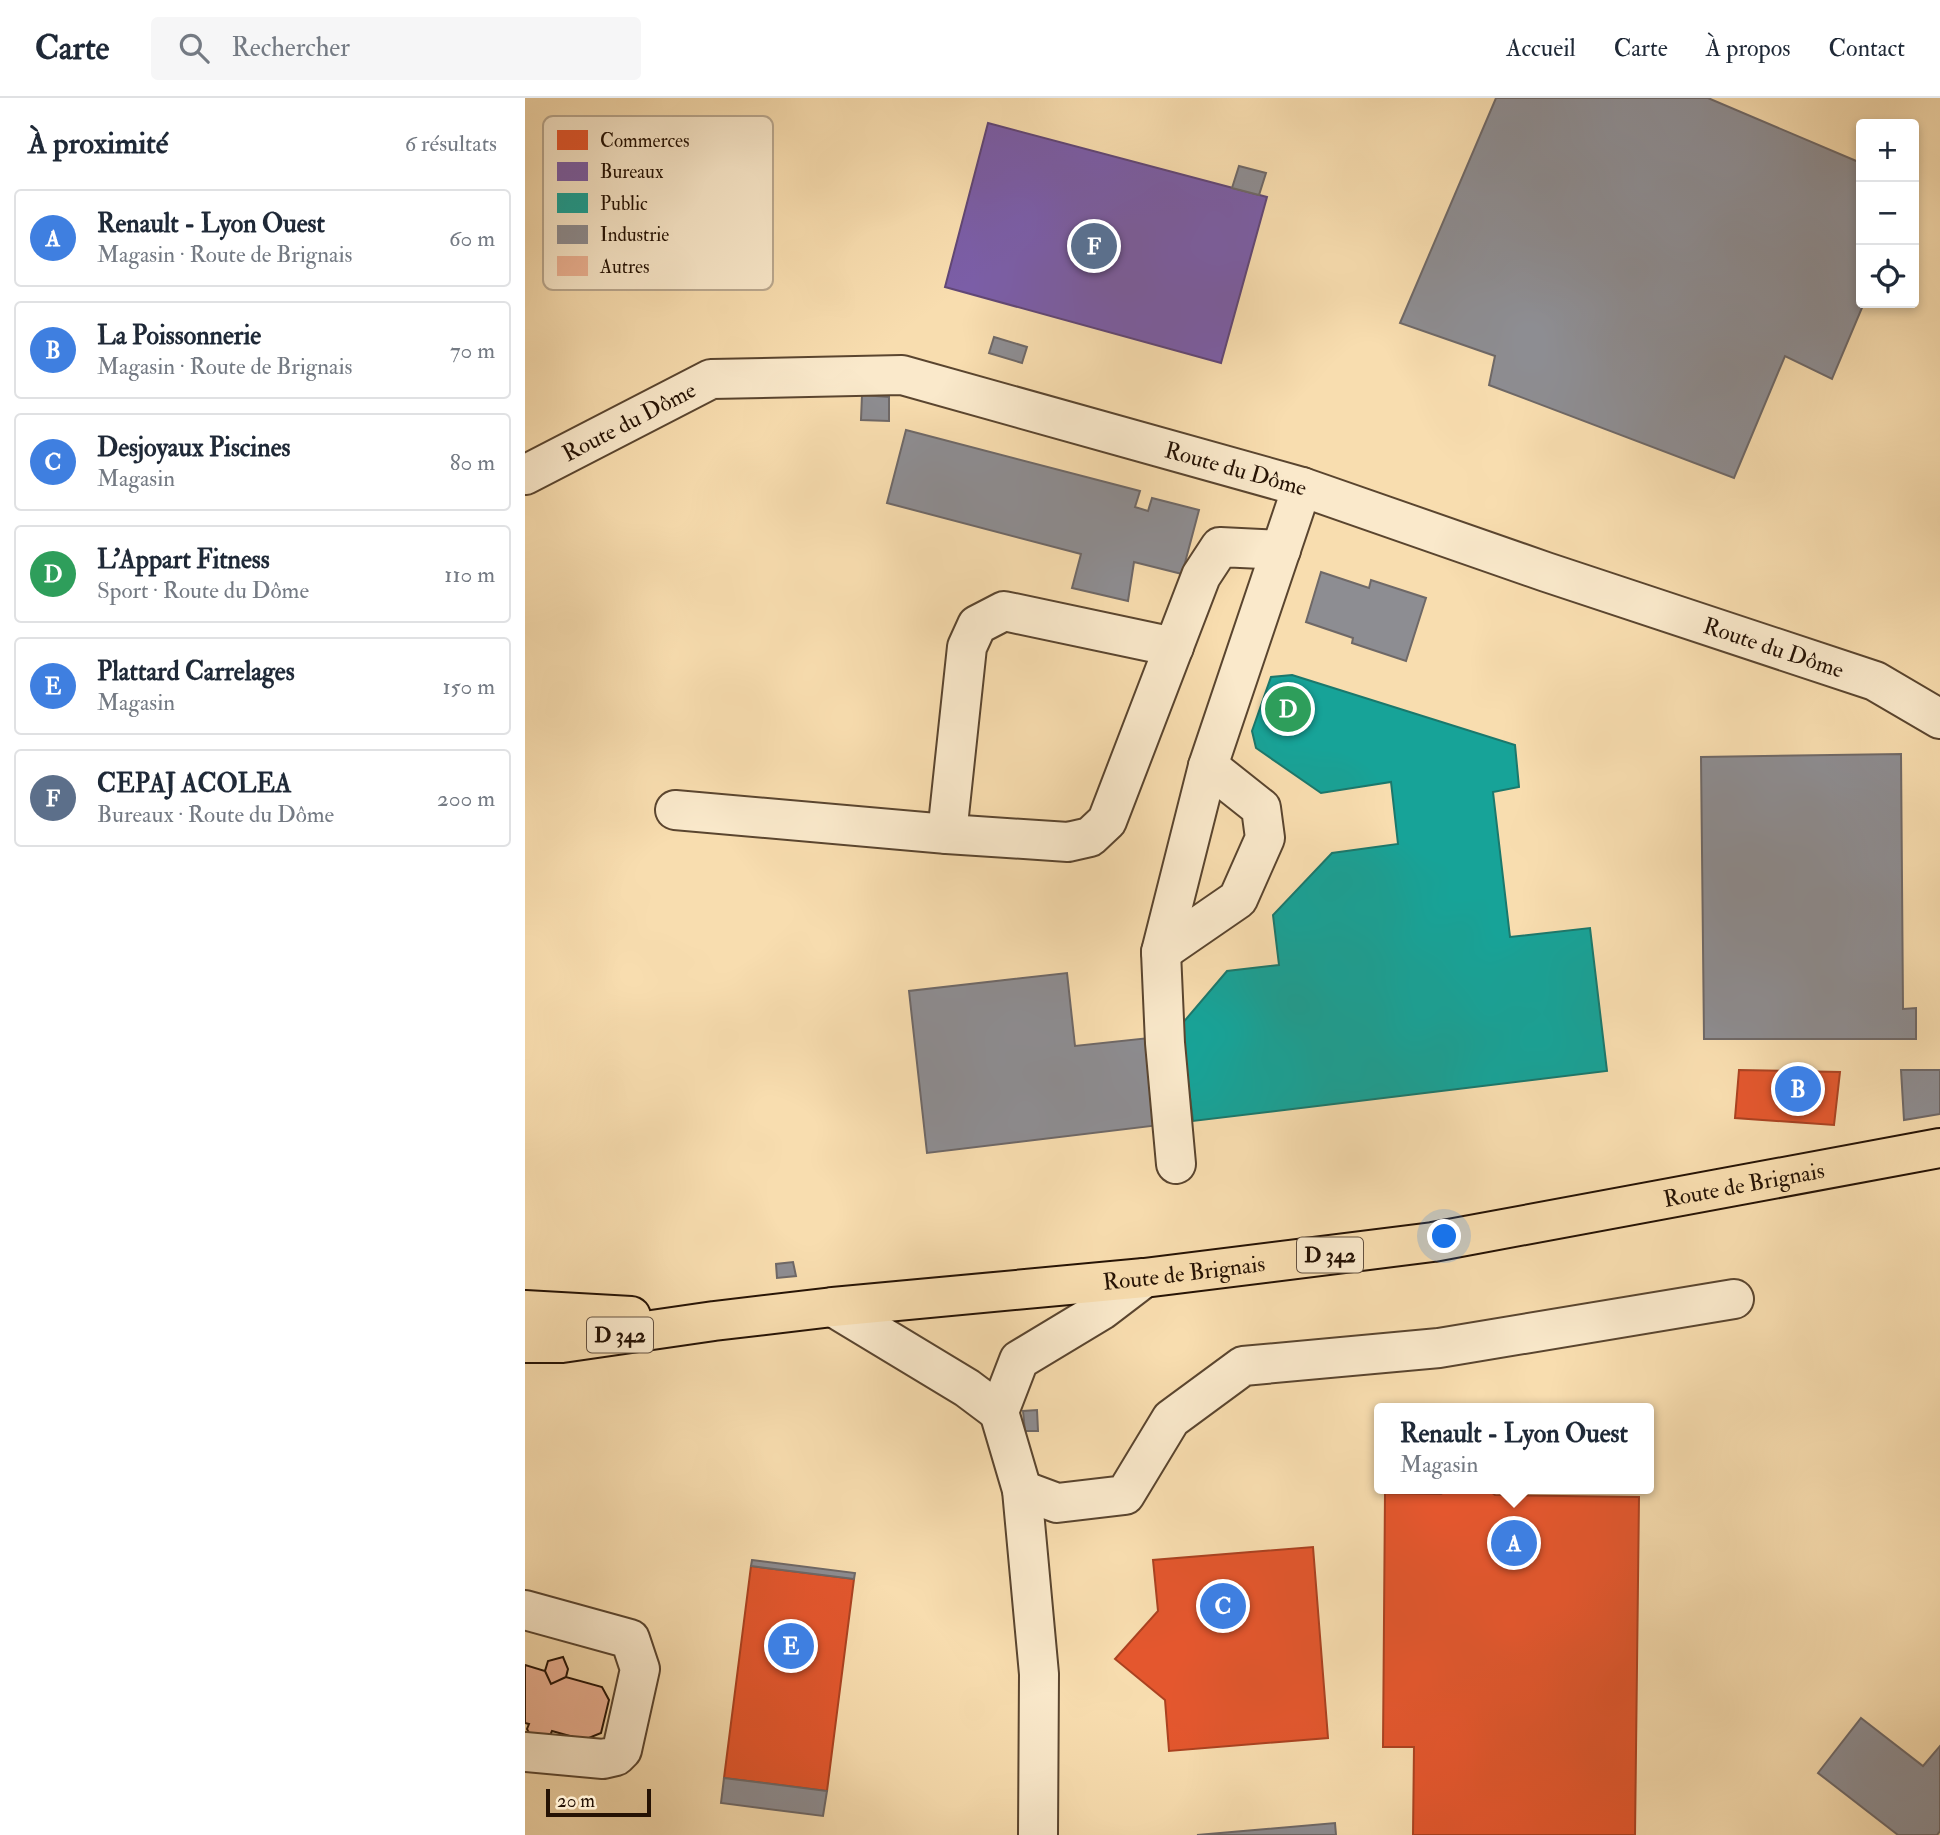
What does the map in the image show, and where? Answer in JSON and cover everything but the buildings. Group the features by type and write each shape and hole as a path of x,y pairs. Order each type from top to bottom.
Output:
{"main road":[{"name":"Route de Brignais","path":"525,1343 562,1343 833,1307 1144,1278 1433,1242 1940,1148"},
{"name":"Route de Brignais","path":"525,1310 714,1321"}],"street":[{"name":"Route du Dôme","path":"525,475 711,379 902,376 1302,487 1546,572 1875,681 1940,719"},
{"path":"1176,1164 1165,1043 1161,952 1208,766 1302,487"},
{"path":"675,810 1068,842 1090,836 1107,821 1201,576 1220,547 1281,550"},
{"path":"947,834 967,647 977,625 1003,611 1174,647"},
{"path":"1161,952 1238,899 1265,838 1261,808 1208,766"},
{"path":"999,1412 1019,1360 1102,1310 1144,1278"},
{"path":"1022,1490 1057,1503 1125,1495 1171,1419 1243,1366 1439,1348 1734,1299"},
{"path":"833,1307 967,1388 999,1412 1022,1490 1039,1674 1038,1835"},
{"path":"525,1610 630,1639 640,1669 622,1750 616,1756 603,1759 525,1752"}],"place":[{"name":"CEPAJ ACOLEA","path":"1094,246"},
{"name":"L'Appart Fitness","path":"1288,709"},
{"name":"La Poissonnerie","path":"1798,1089"},
{"name":"Renault - Lyon Ouest","path":"1514,1543"},
{"name":"Desjoyaux Piscines","path":"1223,1606"},
{"name":"Plattard Carrelages","path":"791,1646"}]}
